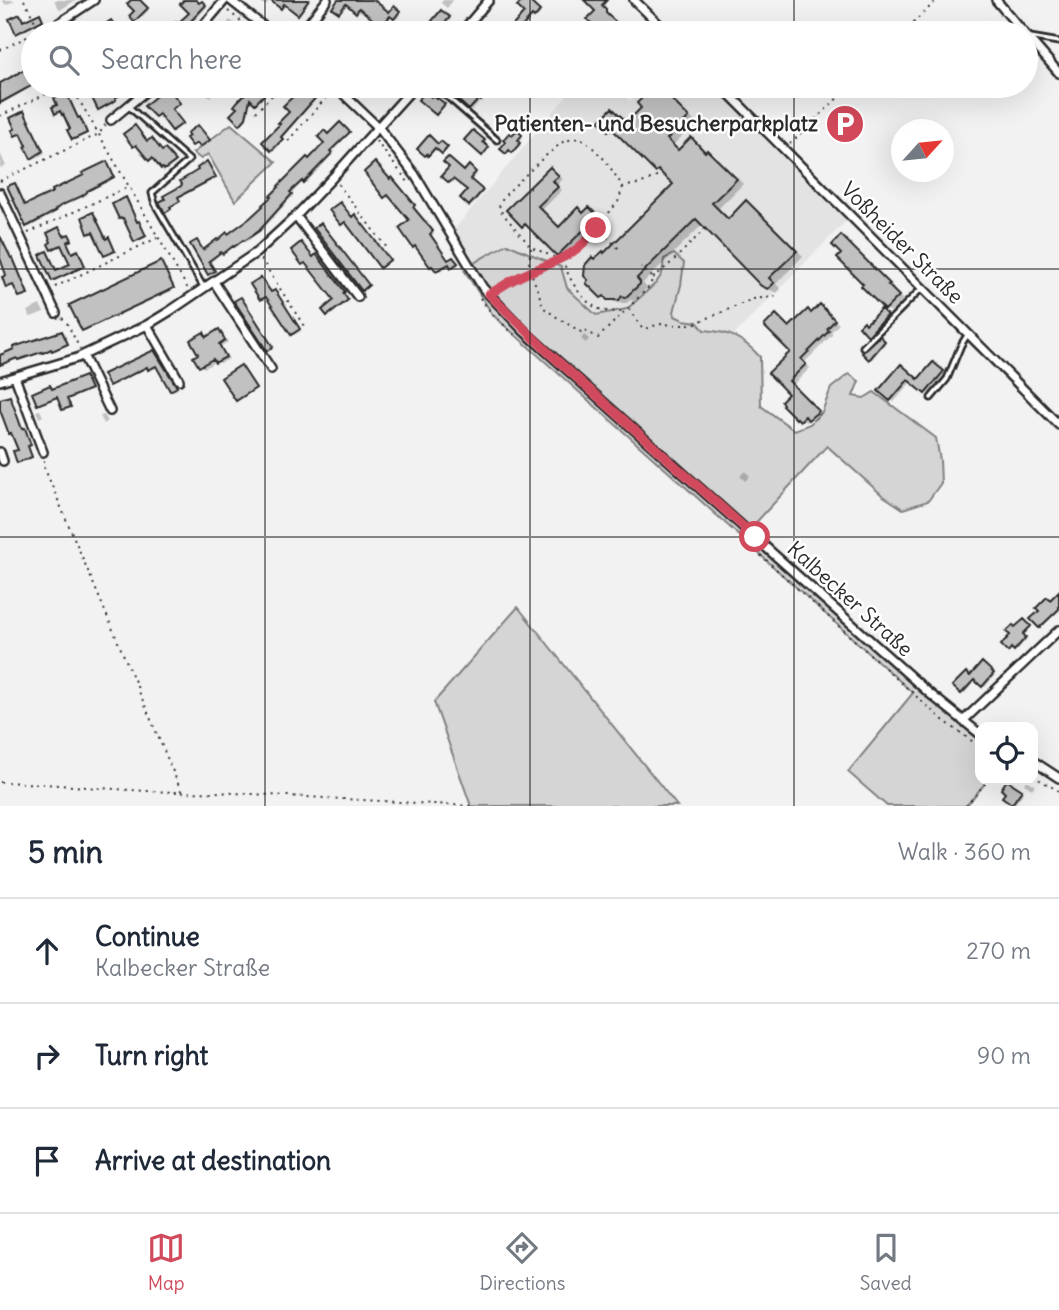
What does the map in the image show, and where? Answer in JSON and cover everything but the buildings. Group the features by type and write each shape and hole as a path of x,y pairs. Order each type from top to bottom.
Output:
{"street":[{"path":"61,21 94,0"},
{"path":"230,0 241,3 260,21"},
{"path":"310,21 327,0"},
{"path":"471,21 489,0"},
{"path":"635,0 656,21"},
{"path":"996,0 1014,21"},
{"path":"207,21 222,3"},
{"path":"1038,49 1059,73"},
{"path":"111,120 138,98"},
{"name":"Kalbecker Straße","path":"348,98 379,128 415,175 469,266 489,294 550,354 975,730"},
{"path":"0,381 83,355 147,325 257,252 296,216 405,98"},
{"name":"Voßheider Straße","path":"733,98 1059,425"},
{"path":"0,193 56,313"},
{"path":"296,216 358,297"},
{"path":"214,282 271,369"},
{"path":"147,325 178,380"},
{"path":"83,355 110,411"},
{"path":"15,377 43,452"},
{"path":"0,452 3,461"},
{"path":"963,721 1059,630"},
{"path":"1038,764 1059,778"}],"lane":[{"path":"1038,38 1059,42"},
{"path":"449,98 497,141"},
{"path":"128,106 189,160 152,193 155,204 204,288"},
{"path":"863,347 922,288"},
{"path":"931,398 947,379 968,334"}],"path":[{"path":"24,0 34,21"},
{"path":"915,21 936,0"},
{"path":"222,3 242,21"},
{"path":"0,50 21,40"},
{"path":"0,116 38,98"},
{"path":"78,98 191,297"},
{"path":"256,112 269,98"},
{"path":"288,141 325,98"},
{"path":"785,149 837,98"},
{"path":"0,181 99,134 111,120"},
{"path":"623,187 606,161 586,141 579,138 564,141 507,193 500,203 500,212 531,247 562,259 577,288 591,304 603,311 624,312"},
{"path":"623,187 642,183 661,174"},
{"path":"333,177 387,248"},
{"path":"21,237 129,187"},
{"path":"489,294 523,275 569,256 589,238 618,202 623,187"},
{"path":"139,205 152,193"},
{"path":"597,226 619,249"},
{"path":"531,247 531,272 544,307 581,332 585,330 598,338 649,287 653,278 705,229"},
{"path":"47,291 158,238"},
{"path":"257,252 304,326"},
{"path":"641,267 653,278"},
{"path":"628,308 645,329 659,324 682,326 696,323 753,299 779,296"},
{"path":"56,313 67,323 83,355"},
{"path":"43,452 44,467 182,793"},
{"path":"1038,779 1059,791"},
{"path":"0,782 472,806"},
{"path":"967,806 984,785"}],"shaded area":[{"path":"565,98 626,98 630,101 633,98 733,98 852,218 842,225 638,433 483,288 451,233"},
{"path":"231,124 276,162 235,201 208,154 201,159 193,153"},
{"path":"507,244 561,267 567,288 596,315 627,309 656,283 662,274 664,259 674,254 684,263 675,316 697,322 704,330 735,337 754,350 760,357 761,406 794,430 810,424 822,412 831,388 849,374 859,381 853,396 864,398 874,392 936,438 941,483 928,501 903,509 882,495 827,446 748,531 975,730 975,785 984,785 966,806 887,806 848,772 913,693 493,315 464,270"},
{"path":"518,607 677,806 471,806 434,702"}],"place":[{"name":"Patienten- und Besucherparkplatz","path":"845,124"}],"route":[{"path":"596,228 569,256 523,275 489,294 525,332 755,537"}]}
